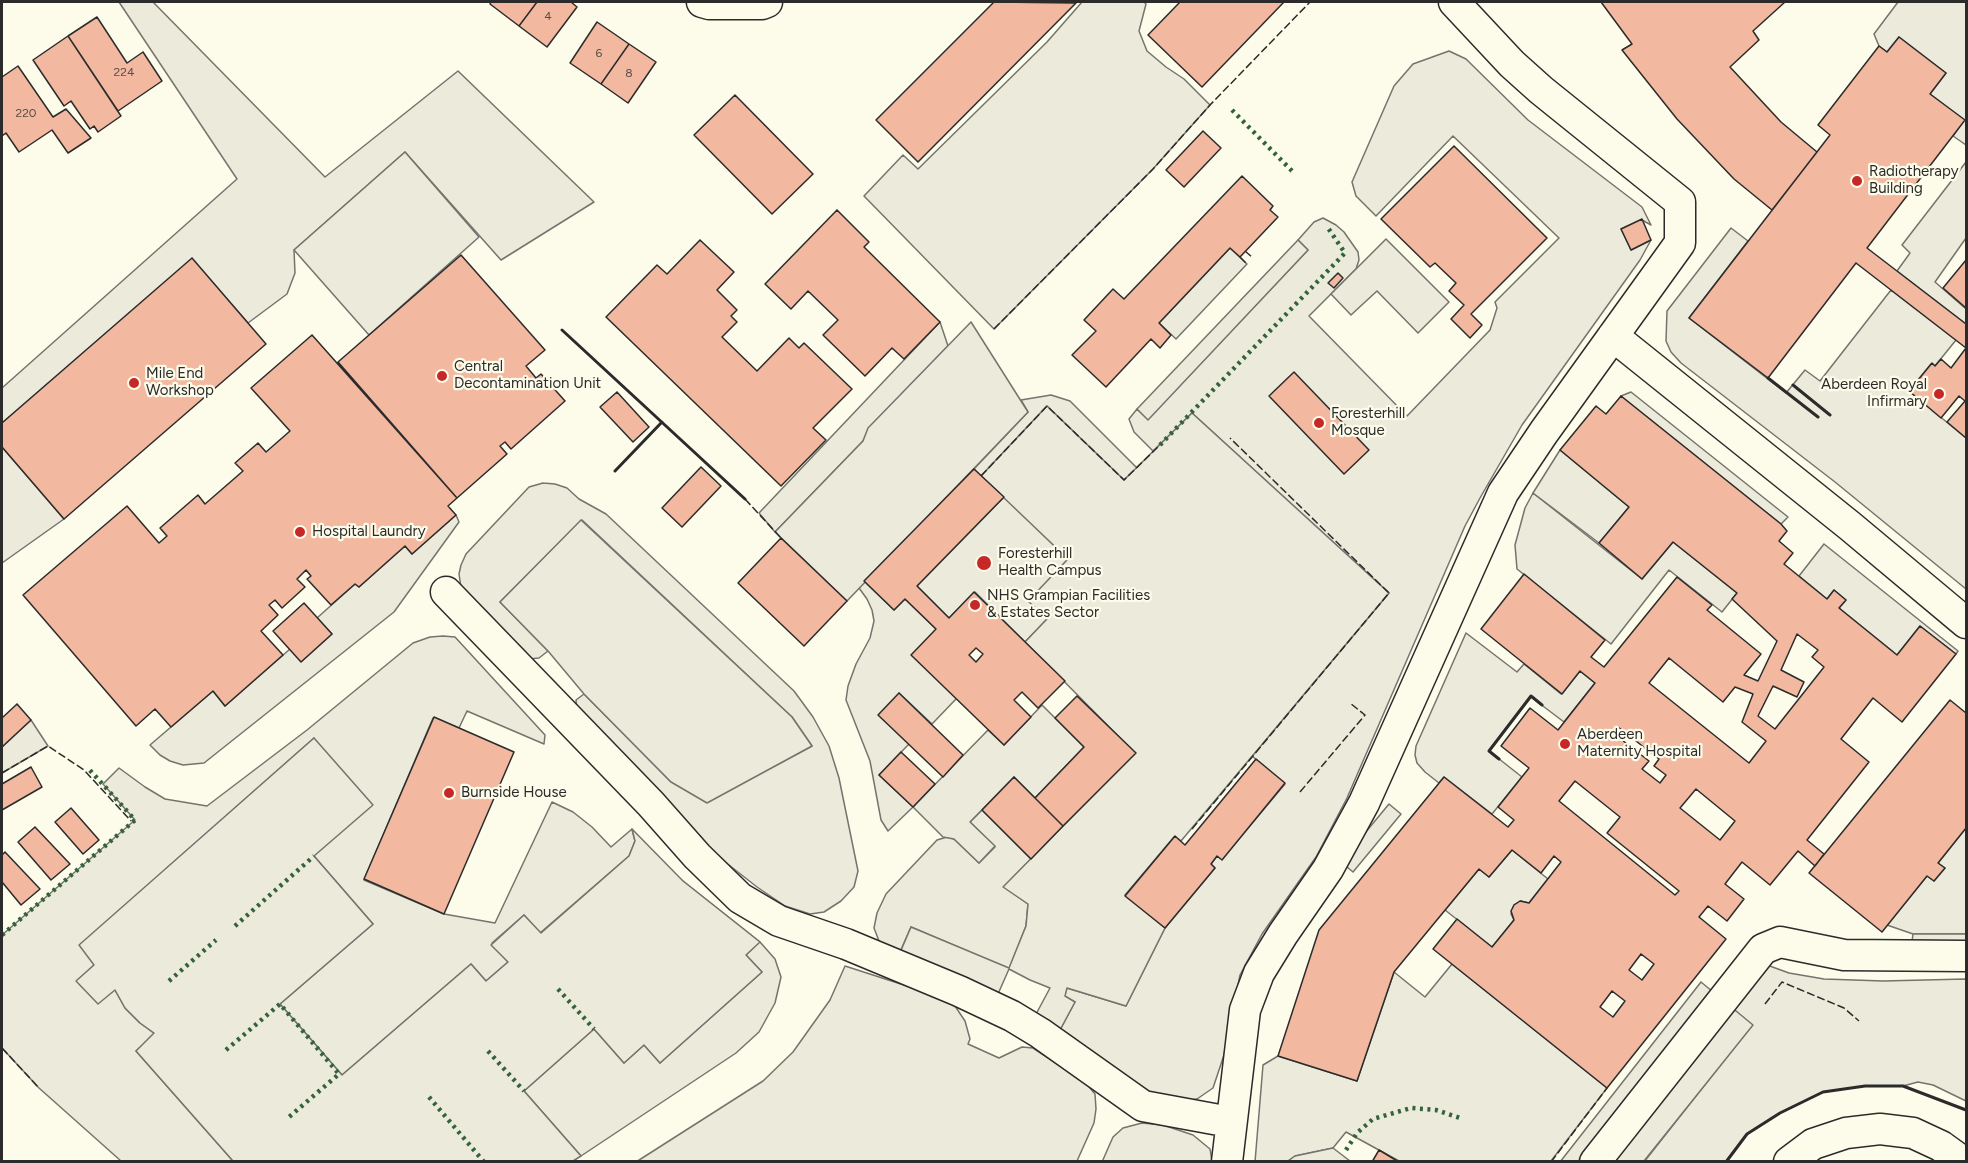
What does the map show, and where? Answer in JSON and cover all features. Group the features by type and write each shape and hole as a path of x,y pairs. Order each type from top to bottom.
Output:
{"street":[{"path":"702,2 762,4 767,2"},
{"path":"1227,1161 1245,1010 1259,974 1328,868 1364,803 1503,494 1544,432 1680,243 1680,202 1541,90 1512,64 1454,2"},
{"path":"1613,336 1850,526 1966,623"},
{"path":"446,592 651,804 697,856 740,898 779,921 846,944 959,991 1012,1016 1143,1106 1230,1122"},
{"path":"1595,1161 1763,949 1780,942 1844,955 1966,956"},
{"path":"1789,1161 1813,1144 1846,1132 1880,1129 1913,1133 1941,1146 1963,1161"}],"shaded area":[{"path":"119,2 153,2 325,177 458,71 594,202 501,260 405,152 294,250 295,273 287,294 248,323 192,259 2,423 2,388 237,179"},
{"path":"1082,2 1144,2 1146,4 1139,31 1147,51 1184,79 1210,105 1153,169 994,329 864,196 903,155 918,169 1047,42"},
{"path":"1898,2 1966,2 1966,145 1953,136 1964,120 1930,94 1946,73 1899,37 1887,52 1879,46 1874,34"},
{"path":"1449,51 1466,59 1528,120 1642,207 1651,225 1642,220 1621,229 1631,250 1651,240 1640,260 1522,425 1480,498 1465,526 1347,798 1316,857 1262,934 1240,975 1224,1055 1213,1088 1197,1099 1178,1102 1149,1093 1060,1030 1075,1002 1064,996 1067,988 1126,1006 1165,928 1215,868 1211,864 1217,856 1222,859 1285,784 1252,756 1389,593 1192,413 1153,451 1134,432 1129,419 1137,409 1148,419 1308,250 1298,240 1314,222 1323,218 1344,232 1358,252 1359,260 1356,269 1309,316 1407,416 1490,330 1497,308 1495,302 1559,238 1453,136 1376,216 1356,196 1352,182 1394,86 1413,64"},
{"path":"405,152 479,237 369,335 294,250"},
{"path":"1966,162 1966,238 1935,282 1966,309 1966,324 1897,271 1910,253 1902,245"},
{"path":"1731,228 1748,241 1689,318 1786,393 1805,370 1820,381 1891,290 1956,340 1935,366 1931,364 1909,391 1966,438 1966,589 1835,482 1681,363 1671,352 1666,341 1667,311"},
{"path":"1386,239 1449,302 1418,333 1377,291 1351,315 1331,294"},
{"path":"1298,240 1308,250 1148,420 1137,409"},
{"path":"1230,248 1247,264 1176,339 1159,323"},
{"path":"940,322 948,346 869,428 863,441 775,532 759,513"},
{"path":"971,322 1028,412 847,601 775,532 863,441 868,428"},
{"path":"1631,392 1788,517 1781,524 1621,396"},
{"path":"1051,395 1070,401 1137,468 1124,480 1047,406 981,476 974,469 1028,412 1021,400"},
{"path":"1047,406 1124,480 1192,413 1389,593 1181,841 1174,837 1125,895 1165,928 1126,1006 1067,988 1065,996 1075,1002 1060,1030 1035,1016 1050,988 1009,969 998,994 899,955 911,927 1009,968 1026,926 1028,904 1003,887 1135,753 1025,642 1047,619 1028,601 1068,559 981,476"},
{"path":"2,447 64,519 2,563"},
{"path":"1560,450 1629,507 1599,543 1533,493"},
{"path":"543,483 567,488 579,499 606,514 794,691 813,717 829,746 839,778 858,871 854,887 841,901 824,912 810,914 785,906 757,887 720,858 577,713 576,700 584,694 671,782 765,771 812,746 792,717 582,520 500,602 548,651 539,658 529,659 461,587 459,574 466,554 529,487"},
{"path":"1533,493 1642,579 1673,542 1737,593 1722,612 1669,570 1611,644 1517,569 1515,545 1525,508"},
{"path":"1004,497 1068,559 1029,601 1047,619 1025,642 975,592 949,618 917,586"},
{"path":"456,515 459,522 394,612 204,763 183,765 170,761 150,745 213,691 225,706 290,649 302,661 332,634 317,618 355,584 359,587 405,546 412,554"},
{"path":"581,520 792,717 812,746 707,803 671,782 584,694 548,651 500,602"},
{"path":"1824,544 1958,651 1956,654 1920,626 1897,655 1839,608 1846,600 1834,590 1827,599 1799,576"},
{"path":"864,581 894,610 905,599 936,629 956,699 932,724 899,693 909,744 879,775 913,807 888,831 881,820 870,761 846,700 848,686 856,664 870,638 874,621 867,599 859,588"},
{"path":"1466,633 1517,672 1524,664 1561,694 1580,671 1595,683 1564,722 1531,697 1489,751 1522,777 1492,814 1444,777 1439,783 1417,763 1415,755 1416,746"},
{"path":"430,637 455,637 545,735 544,744 467,711 459,728 433,718 364,880 444,914 495,923 552,802 573,812 592,827 611,847 632,829 635,841 629,856 540,933 524,915 492,943 508,962 486,981 471,964 342,1075 280,1004 373,924 314,856 314,738 167,868 94,965 77,981 115,990 125,1008 155,1034 136,1051 233,1161 121,1161 39,1088 2,1048 2,935 135,820 103,784 119,768 165,799 207,806 307,730 413,643"},
{"path":"1042,705 1084,747 1035,798 1014,777 970,822 995,846 979,863 954,839 943,837 913,807 988,730 1004,745"},
{"path":"31,720 48,746 2,773 2,747"},
{"path":"314,738 373,805 314,856 373,924 280,1004 342,1075 471,964 486,981 508,962 491,945 524,915 541,933 629,856 635,841 632,829 683,881 760,942 746,955 762,972 660,1063 644,1045 624,1063 594,1029 524,1091 581,1156 573,1161 233,1161 136,1051 154,1033 125,1008 115,990 98,1004 76,981 94,965 79,945"},
{"path":"1389,804 1401,814 1353,872 1341,862"},
{"path":"982,810 1031,859 1004,887 1028,904 1026,926 1009,969 911,927 900,952 886,950 879,941 874,928 877,913 886,894 937,840 947,837 954,839 979,863 995,847 970,822"},
{"path":"1966,828 1966,934 1913,934 1887,925 1927,876 1934,881 1945,868 1938,863"},
{"path":"1512,850 1548,879 1529,903 1521,901 1514,905 1511,914 1514,920 1492,947 1445,910 1479,869 1489,877"},
{"path":"683,881 760,942 775,959 781,977 775,1003 759,1032 736,1053 581,1156 524,1091 594,1029 624,1063 644,1045 660,1063 762,972 746,955 753,948"},
{"path":"1913,934 1966,934 1966,956 1910,957"},
{"path":"1452,964 1607,1088 1551,1161 1399,1161 1346,1132 1333,1148 1295,1156 1288,1161 1255,1162 1263,1065 1278,1056 1357,1081 1394,972 1425,997"},
{"path":"1767,965 1789,973 1824,979 1883,981 1966,979 1966,1101 1933,1085 1918,1082 1903,1086 1865,1086 1823,1092 1780,1113 1747,1134 1726,1161 1644,1162 1752,1025 1728,1005"},
{"path":"845,966 941,997 955,1006 965,1021 970,1039 968,1044 999,1058 1022,1047 1033,1048 1085,1082 1095,1094 1096,1109 1094,1123 1077,1161 636,1162 763,1081 793,1052 830,1000"},
{"path":"1701,982 1753,1025 1644,1161 1560,1162"},
{"path":"1142,1123 1163,1125 1193,1135 1210,1149 1212,1161 1102,1162 1113,1137 1123,1128"},
{"path":"1333,1148 1350,1161 1288,1161 1295,1156"}],"building":[{"path":"491,2 537,2 519,26 490,4"},
{"path":"537,2 571,2 577,7 547,47 519,26"},
{"path":"994,2 1076,3 918,162 876,120"},
{"path":"1180,2 1284,2 1202,87 1148,35"},
{"path":"1601,2 1785,2 1753,31 1759,40 1730,67 1781,122 1817,152 1772,210 1734,179 1677,119 1622,50 1632,44"},
{"path":"97,17 127,63 143,52 162,81 118,111 68,36"},
{"path":"597,22 629,44 601,84 570,63"},
{"path":"68,36 121,116 98,132 94,126 90,129 71,101 64,106 33,60"},
{"name":"Radiotherapy Building","path":"1899,37 1946,73 1930,94 1965,120 1867,248 1966,324 1966,348 1856,263 1768,378 1689,318 1830,135 1818,125 1879,46 1887,52"},
{"path":"629,44 656,62 628,103 601,84"},
{"path":"18,66 53,117 66,109 91,138 68,153 52,130 19,152 6,133 2,136 2,77"},
{"path":"735,95 813,174 772,214 694,135"},
{"path":"1203,131 1221,148 1184,187 1166,170"},
{"path":"1454,146 1547,238 1471,314 1482,325 1470,338 1451,319 1464,305 1449,291 1456,283 1435,263 1430,267 1381,219"},
{"path":"1242,176 1273,206 1270,210 1278,217 1240,257 1230,248 1159,323 1171,335 1160,348 1151,339 1106,387 1072,355 1096,331 1084,320 1113,289 1124,299"},
{"path":"837,210 869,242 864,247 940,322 904,359 892,348 865,376 823,335 838,320 808,291 791,309 765,284"},
{"path":"1642,219 1651,240 1631,250 1621,229"},
{"path":"700,240 734,272 717,290 737,310 731,316 737,322 722,337 757,371 789,338 799,348 804,343 852,389 813,428 826,440 781,486 606,317 657,265 667,274"},
{"name":"Central Decontamination Unit","path":"461,255 545,350 526,366 536,378 541,374 565,401 511,449 505,442 500,446 507,454 457,498 338,362"},
{"name":"Mile End Workshop","path":"192,258 266,344 64,519 2,447 2,423"},
{"path":"1966,260 1966,308 1943,288"},
{"path":"1338,273 1343,278 1334,288 1328,283"},
{"name":"Hospital Laundry","path":"312,335 457,498 448,506 456,515 412,554 405,546 359,587 355,584 331,605 307,579 311,576 306,570 297,579 305,587 282,608 275,600 269,605 278,615 261,631 283,655 225,706 213,691 171,727 155,709 136,726 23,595 127,506 159,543 167,536 160,528 198,495 205,504 243,471 235,463 258,443 266,452 290,431 251,388"},
{"name":"Aberdeen Royal Infirmary","path":"1966,348 1966,438 1947,422 1965,401 1959,396 1941,418 1909,391 1932,363 1935,366 1941,359 1951,368"},
{"name":"Foresterhill Mosque","path":"1294,372 1369,450 1344,474 1269,396"},
{"path":"617,392 649,427 633,442 600,407"},
{"name":"Aberdeen Maternity Hospital","path":"1621,396 1781,524 1787,531 1779,541 1793,553 1784,564 1827,599 1834,590 1846,600 1839,608 1897,655 1920,626 1956,654 1902,722 1873,698 1841,739 1869,762 1807,840 1824,854 1815,866 1798,851 1770,885 1742,862 1725,884 1744,899 1727,921 1708,906 1699,917 1726,939 1607,1088 1433,949 1457,919 1492,947 1514,920 1511,911 1514,905 1520,901 1529,903 1561,862 1554,856 1541,873 1512,850 1489,877 1479,869 1394,972 1357,1081 1278,1056 1319,930 1444,777 1508,827 1514,820 1498,807 1529,768 1501,746 1530,708 1558,730 1595,683 1580,671 1562,694 1481,629 1524,574 1605,640 1591,657 1604,667 1677,577 1712,605 1707,610 1761,654 1744,675 1758,681 1777,641 1732,599 1737,593 1673,542 1642,579 1599,543 1629,507 1560,450 1596,406 1606,414","holes":["1797,634 1818,650 1812,657 1824,667 1775,729 1758,716 1773,686 1797,697 1804,682 1781,670","1669,658 1723,702 1735,687 1753,694 1742,722 1766,741 1749,763 1649,683","1618,727 1659,759 1654,766 1666,775 1660,783 1642,769 1649,761 1613,733","1575,781 1620,817 1607,833 1679,891 1675,895 1559,801","1696,789 1735,821 1720,840 1680,808","1641,954 1654,964 1642,980 1629,970","1612,991 1625,1001 1613,1017 1600,1007"]},
{"path":"701,467 721,486 682,527 662,508"},
{"name":"NHS Grampian Facilities & Estates Sector","path":"974,469 1004,497 917,586 949,618 974,592 1065,681 1038,708 1022,692 1014,700 1031,717 1004,745 911,655 936,629 905,599 894,610 864,581","holes":["976,648 983,654 976,662 969,655"]},
{"path":"781,538 847,601 804,646 738,583"},
{"path":"304,603 332,634 301,662 273,631"},
{"path":"899,693 963,755 943,777 878,715"},
{"path":"1077,696 1136,753 1063,826 1035,798 1084,747 1055,718"},
{"path":"1950,700 1966,713 1966,828 1938,863 1945,868 1934,881 1927,876 1882,932 1809,873"},
{"path":"17,704 31,720 2,747 2,718"},
{"name":"Burnside House","path":"434,717 514,752 444,914 364,879"},
{"path":"901,752 935,784 913,807 879,775"},
{"path":"1256,759 1285,783 1222,860 1217,856 1211,864 1215,868 1165,928 1125,896 1175,836 1185,845"},
{"path":"31,767 42,787 2,810 2,784"},
{"path":"1014,777 1063,826 1031,859 982,810"},
{"path":"71,808 99,840 83,854 55,822"},
{"path":"35,827 70,864 51,880 18,842"},
{"path":"5,852 40,889 21,905 2,882 2,855"},
{"path":"1379,1150 1399,1162 1372,1162"}],"hedge":[{"path":"1232,110 1295,174"},
{"path":"1160,445 1345,253 1328,228"},
{"path":"2,935 135,820 88,768"},
{"path":"235,926 314,856"},
{"path":"169,981 216,940"},
{"path":"558,989 594,1029"},
{"path":"226,1050 280,1004 339,1074 289,1117"},
{"path":"488,1051 524,1091"},
{"path":"429,1097 484,1162"},
{"path":"1346,1150 1357,1133 1373,1119 1411,1108 1436,1110 1460,1118"}],"fence":[{"path":"994,329 1153,169 1210,105 1310,2"},
{"path":"1245,251 1253,258"},
{"path":"1240,257 1247,264"},
{"path":"981,476 1047,406 1124,480 1160,445"},
{"path":"1192,829 1389,593 1230,438"},
{"path":"745,499 781,538"},
{"path":"1300,792 1365,715 1350,703"},
{"path":"2,773 48,746 84,770 131,821"},
{"path":"1765,1004 1782,982 1844,1008 1859,1021"},
{"path":"2,1048 39,1088"},
{"path":"1551,1162 1607,1088"}],"wall":[{"path":"562,330 745,499"},
{"path":"1768,378 1818,417"},
{"path":"1793,385 1830,415"},
{"path":"615,471 662,422"},
{"path":"1499,759 1489,751 1531,696 1542,705"},
{"path":"1726,1162 1747,1134 1780,1113 1823,1092 1865,1086 1903,1086 1966,1110"}],"place":[{"name":"Radiotherapy Building","path":"1857,181"},
{"name":"Central Decontamination Unit","path":"442,376"},
{"name":"Mile End Workshop","path":"134,383"},
{"name":"Aberdeen Royal Infirmary","path":"1939,394"},
{"name":"Foresterhill Mosque","path":"1319,423"},
{"name":"Hospital Laundry","path":"300,532"},
{"name":"Foresterhill Health Campus","path":"984,563"},
{"name":"NHS Grampian Facilities & Estates Sector","path":"975,605"},
{"name":"Aberdeen Maternity Hospital","path":"1565,744"},
{"name":"Burnside House","path":"449,793"}]}
